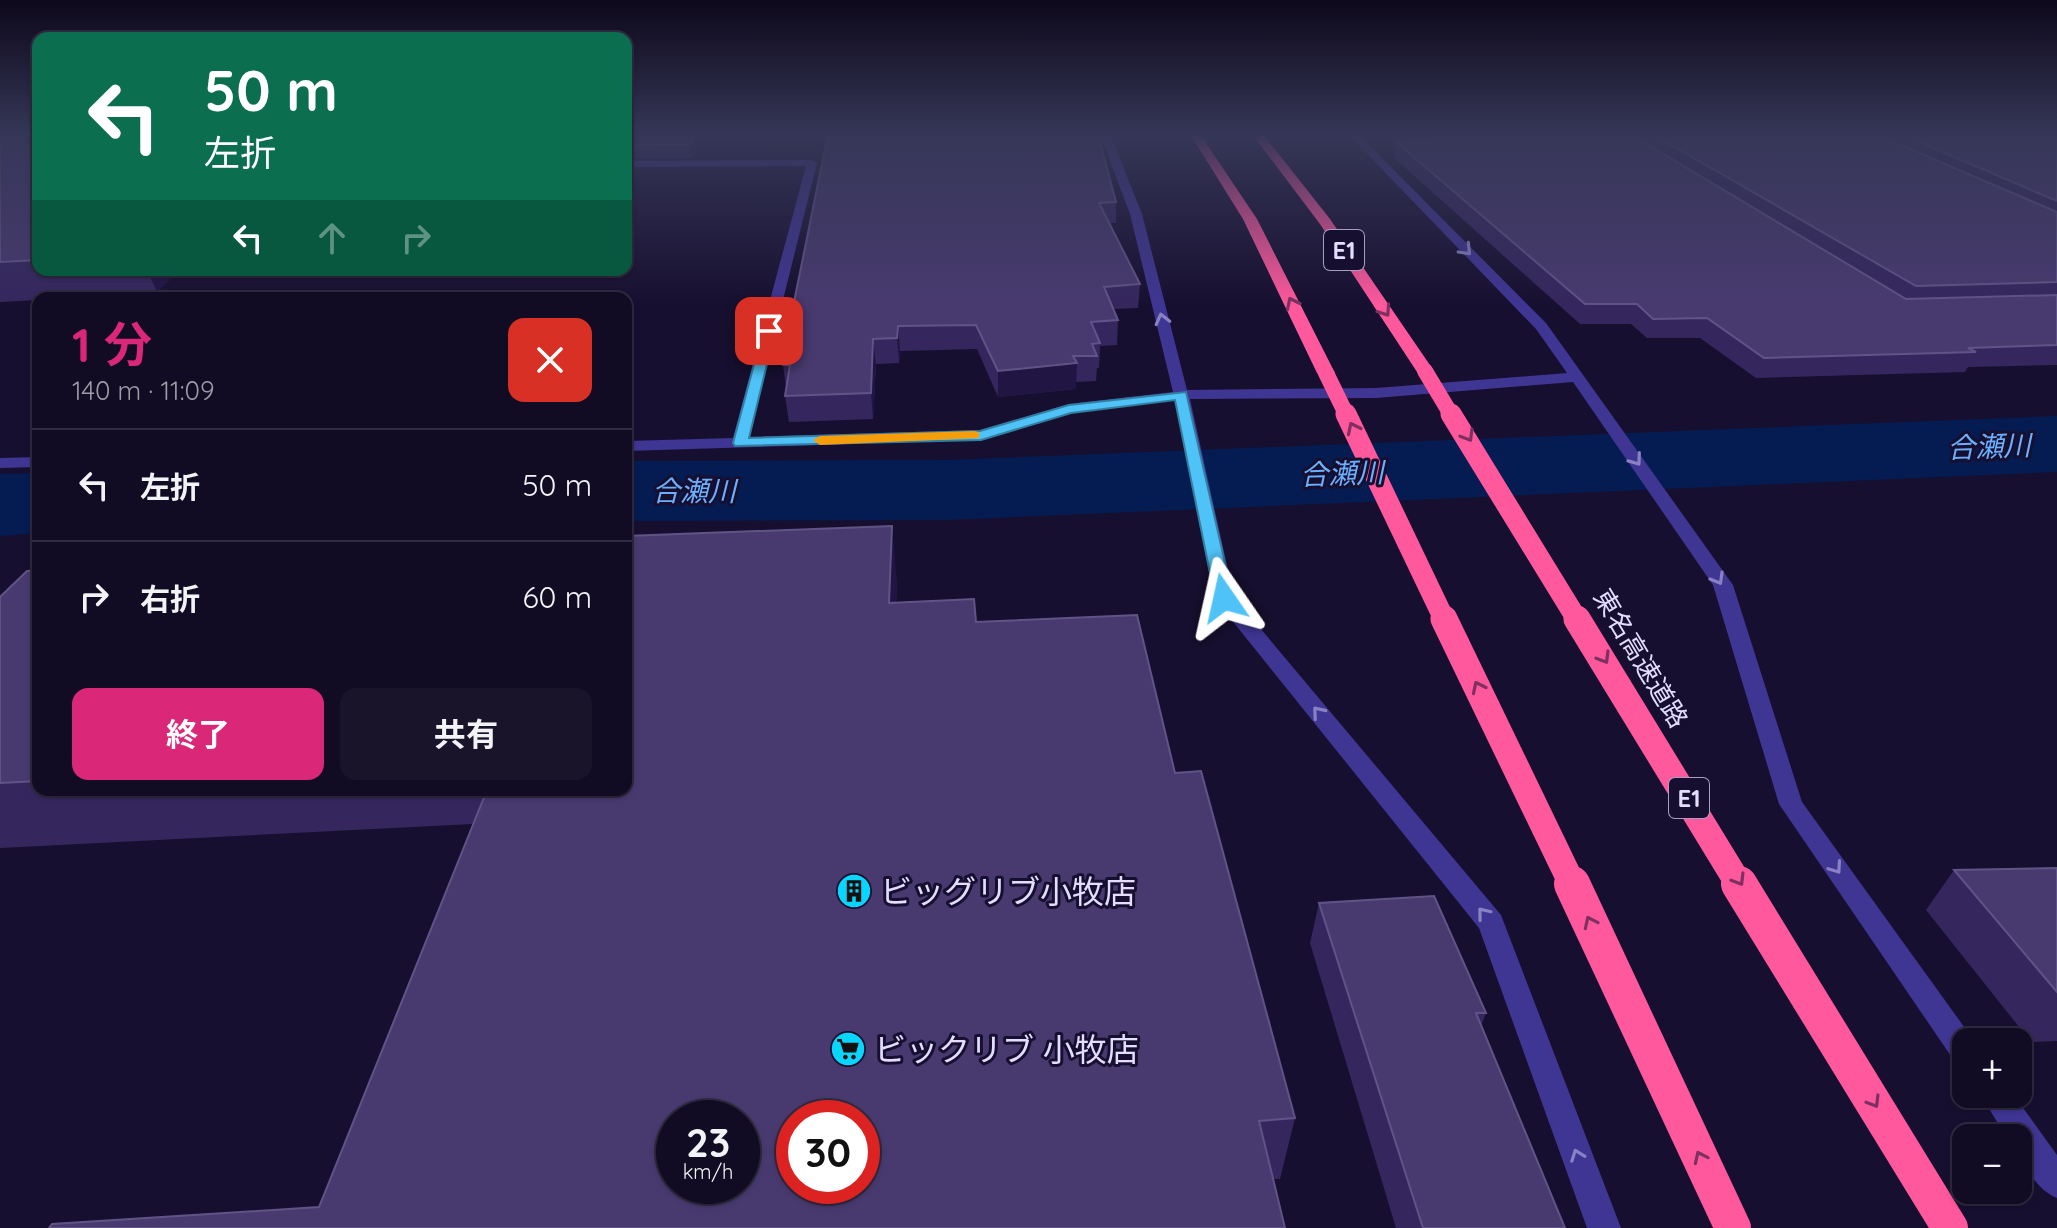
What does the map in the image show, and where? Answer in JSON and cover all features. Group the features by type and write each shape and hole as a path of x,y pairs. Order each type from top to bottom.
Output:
{"highway":[{"path":"1232,191 1250,219 1326,373 1589,919 1733,1228"},
{"name":"東名高速道路","path":"1301,191 1459,422 1950,1228"}],"street":[{"path":"740,443 805,191"},
{"path":"1127,191 1136,214 1181,395 1224,598 1491,923 1604,1228"},
{"path":"1409,191 1541,326 1723,585 1791,804 1952,1033"},
{"path":"632,446 981,435 1069,409 1181,395 1376,393 1575,377"},
{"path":"0,475 8,463 32,462"},
{"path":"2005,1108 2057,1182"}],"building":[{"path":"0,191 32,191 32,260 0,262"},
{"path":"816,191 1113,191 1116,202 1099,203 1140,284 1104,287 1118,320 1091,322 1100,343 1092,344 1097,356 1073,356 1077,363 998,371 976,325 898,326 897,338 873,339 871,393 785,396 790,365 783,365"},
{"path":"1454,191 1726,191 1906,299 2057,295 2057,345 1968,348 1976,352 1764,358 1707,318 1653,319 1637,304 1585,304"},
{"path":"1752,191 2009,191 2057,212 2057,282 1916,286"},
{"path":"2034,191 2057,191 2057,201"},
{"name":"ビッグリブ小牧店","path":"892,526 889,603 974,599 976,622 1137,615 1175,773 1201,771 1295,1118 1259,1121 1285,1228 49,1228 52,1224 319,1207 485,796 632,796 632,536"},
{"path":"27,571 32,571 32,781 0,783 0,597"},
{"path":"2057,868 2057,992 1954,870"},
{"path":"1434,896 1486,1013 1476,1013 1565,1228 1423,1228 1319,903"}],"waterway":[{"name":"合瀬川","path":"632,491 947,490 2057,444"},
{"name":"合瀬川","path":"0,505 32,503"}],"slow traffic":[{"path":"820,440 974,435"}],"place":[{"name":"ビッグリブ小牧店","path":"854,891"},
{"name":"ビックリブ 小牧店","path":"848,1049"}],"route":[{"path":"769,331 740,443 981,435 1069,409 1181,395 1224,598"}]}
